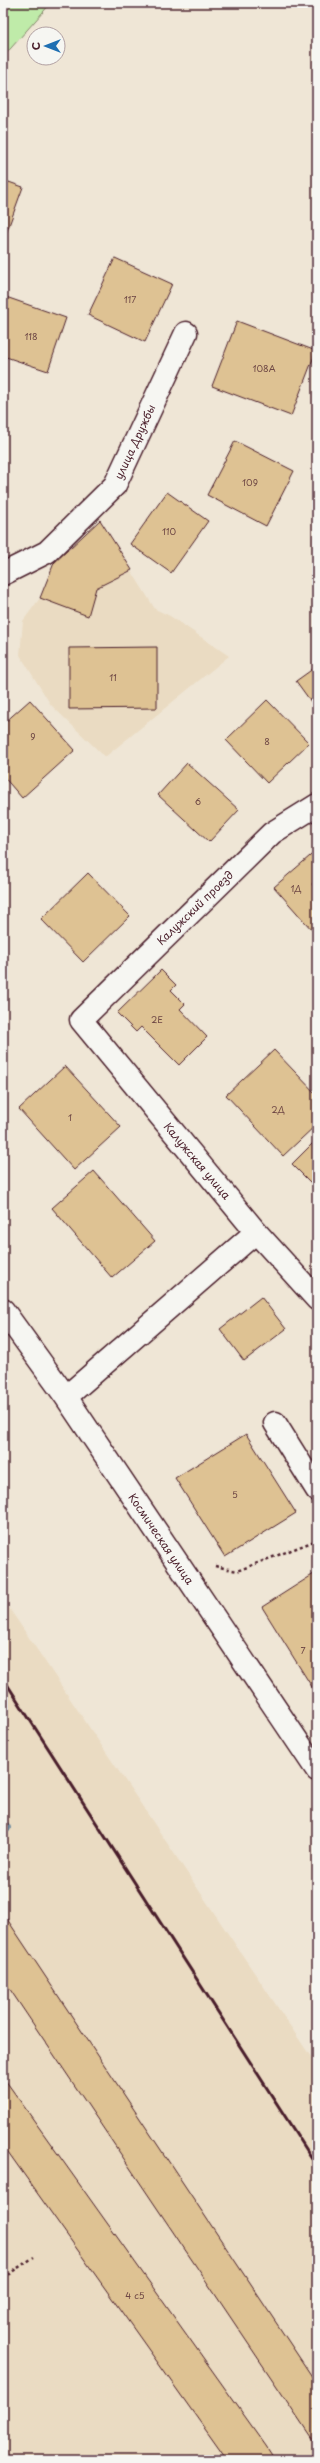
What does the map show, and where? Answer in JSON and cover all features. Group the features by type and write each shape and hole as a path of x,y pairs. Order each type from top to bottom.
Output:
{"street":[{"name":"улица Дружбы","path":"3,574 47,552 115,485 186,333"},
{"name":"Калужский проезд","path":"81,1020 272,833 316,806"},
{"name":"Калужская улица","path":"81,1020 256,1232 317,1299"},
{"path":"66,1397 256,1232"},
{"name":"Космическая улица","path":"3,1310 66,1397 317,1770"},
{"path":"275,1423 317,1490"}],"path":[{"path":"174,1558 237,1570 317,1540"},
{"path":"3,2278 34,2257"}],"shaded area":[{"path":"100,520 155,609 170,616 229,656 105,757 51,705 20,655 23,621 40,598 54,563"},
{"path":"3,1599 317,2066 317,2460 3,2460"}],"green space":[{"path":"3,3 51,3 31,26 26,26 26,31 3,57"}],"building":[{"path":"3,180 23,187 3,242"},
{"path":"115,258 172,284 145,342 88,315"},
{"path":"6,297 66,318 48,371 3,356 3,306"},
{"path":"237,321 316,351 291,416 212,386"},
{"path":"235,441 294,471 266,526 207,495"},
{"path":"3,474 6,474 3,528"},
{"path":"167,492 208,521 171,573 130,544"},
{"path":"100,520 132,570 96,588 88,616 40,598 54,563"},
{"path":"157,647 157,708 69,709 69,648"},
{"path":"317,666 317,710 296,681"},
{"path":"30,700 75,750 22,798 3,776 3,724"},
{"path":"267,700 309,743 267,783 226,740"},
{"path":"187,763 239,810 209,842 158,795"},
{"path":"317,850 317,879 312,884 317,890 317,925 312,930 274,887"},
{"path":"88,873 130,916 83,962 41,919"},
{"path":"161,970 176,985 171,990 185,1004 180,1009 207,1037 179,1065 141,1027 136,1032 117,1013"},
{"path":"274,1050 317,1095 317,1124 283,1156 226,1095"},
{"path":"65,1066 121,1127 74,1170 19,1109"},
{"path":"317,1139 317,1189 292,1164"},
{"path":"94,1171 155,1241 112,1278 52,1208"},
{"path":"261,1297 286,1329 244,1361 220,1329"},
{"path":"246,1434 296,1513 225,1557 175,1478"},
{"path":"317,1572 317,1695 262,1607"},
{"path":"3,1913 317,2384 317,2446 3,1979"},
{"path":"3,2077 275,2460 227,2460 3,2145"}],"waterway":[{"path":"3,1824 6,1828"}],"railway":[{"path":"3,1678 317,2166"}]}
